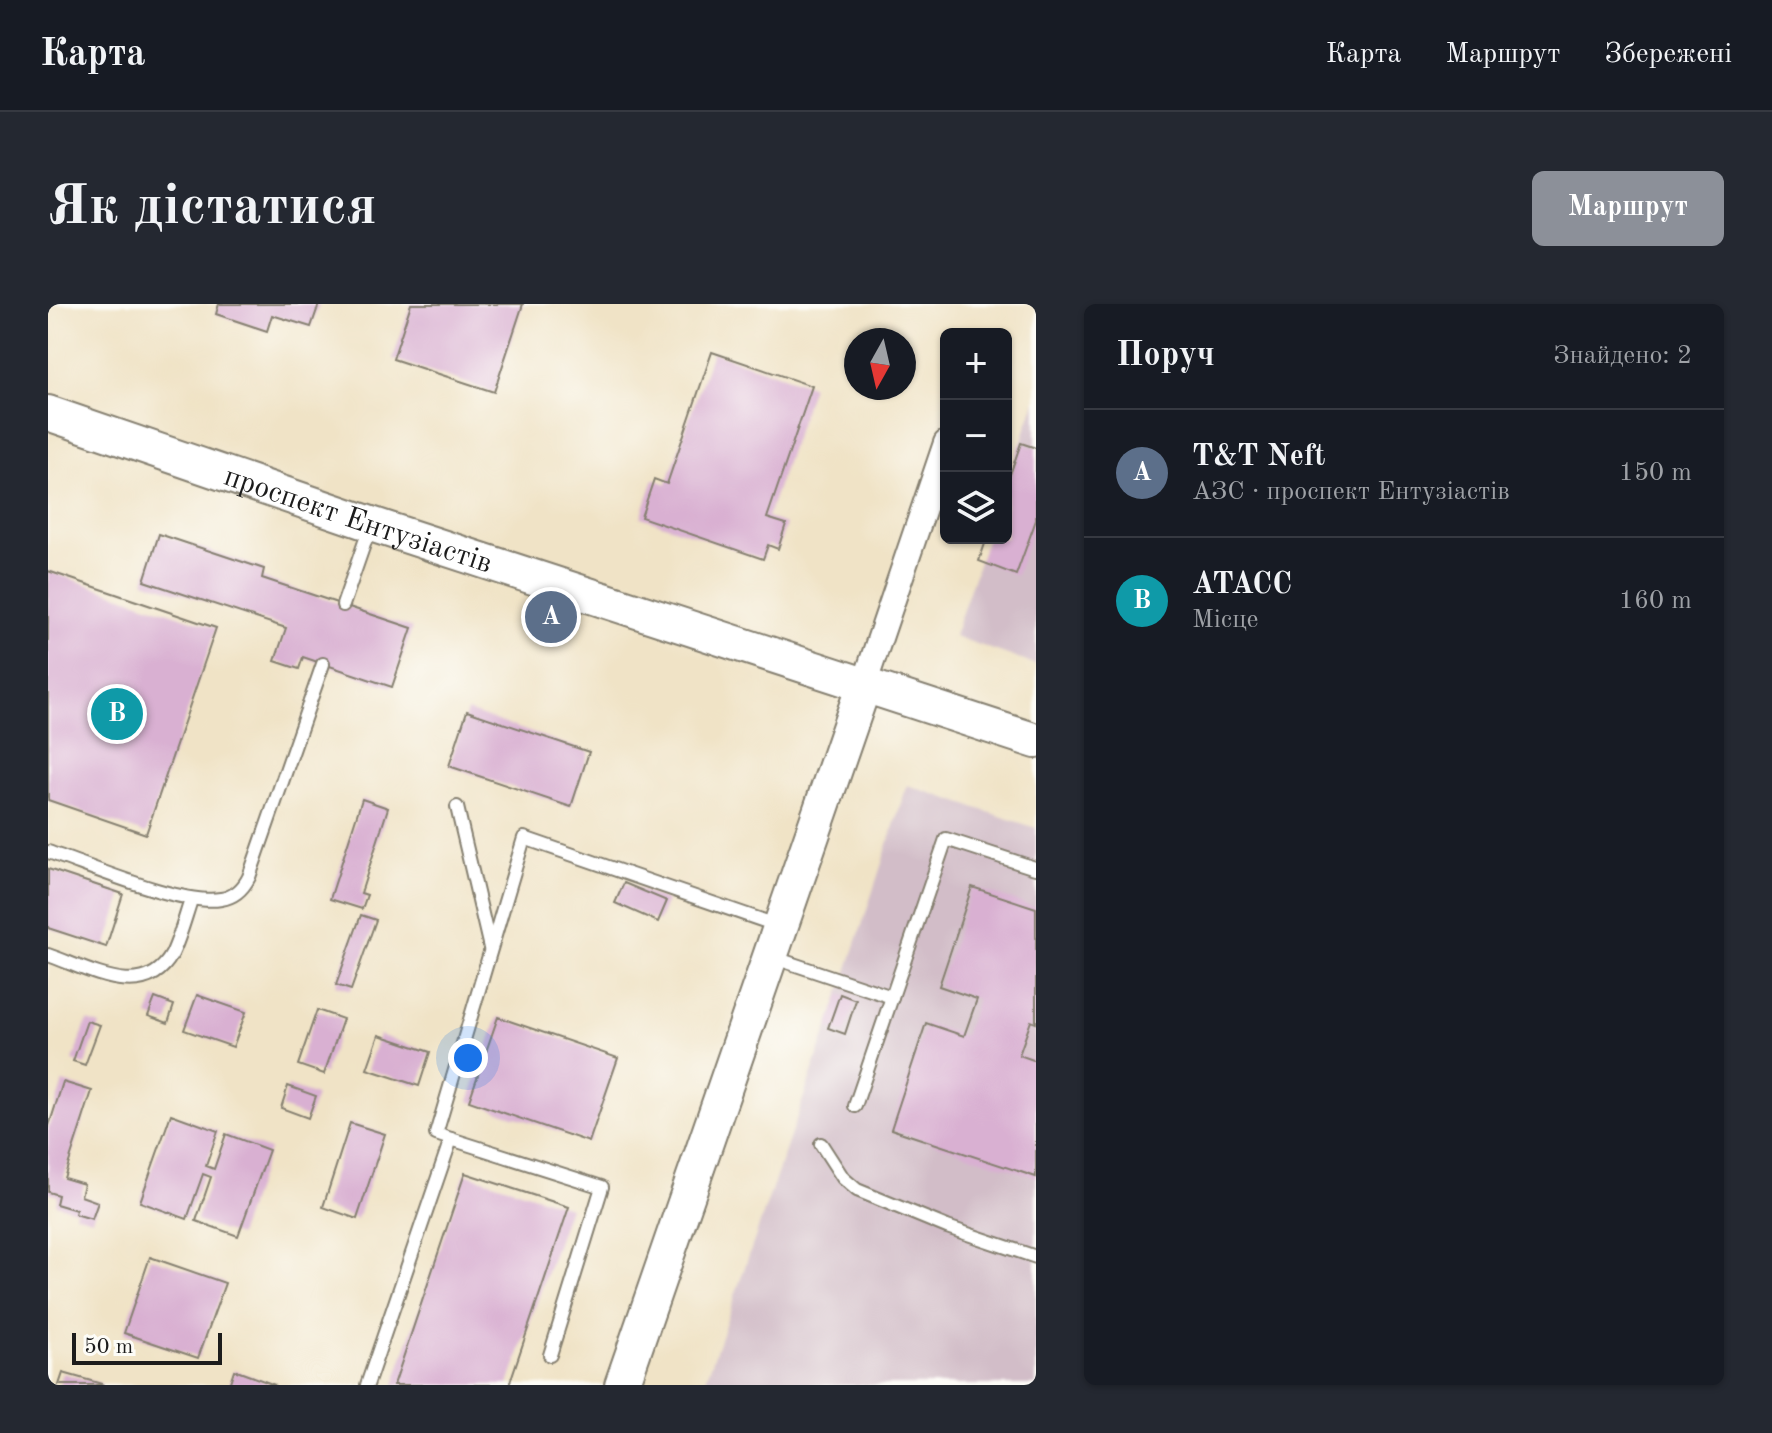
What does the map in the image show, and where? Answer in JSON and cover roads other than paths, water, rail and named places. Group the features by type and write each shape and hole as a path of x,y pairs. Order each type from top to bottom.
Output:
{"street":[{"name":"проспект Ентузіастів","path":"48,413 371,524 1036,741"},
{"path":"622,1385 940,461"}],"lane":[{"path":"343,605 371,524"},
{"path":"48,852 191,900 222,899 239,892 245,885 323,664"},
{"path":"457,807 491,950"},
{"path":"550,1355 602,1187 436,1134 524,838 774,941 892,997"},
{"path":"855,1106 946,839 1036,867"},
{"path":"48,955 124,981 147,979 171,955 191,900"},
{"path":"367,1385 451,1139"},
{"path":"821,1144 843,1178 857,1190 957,1231 1036,1257"}],"place":[{"name":"T&T Neft","path":"551,617"},
{"name":"АТАСС","path":"117,714"}]}
